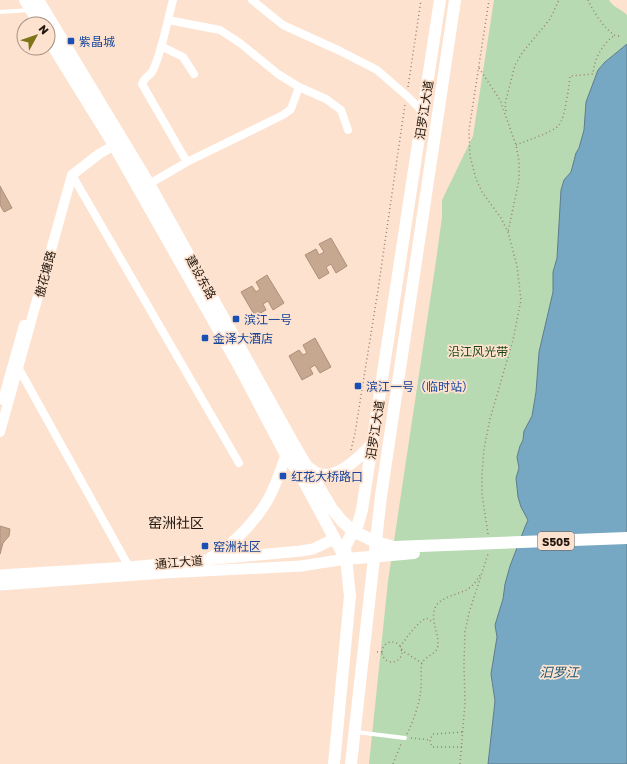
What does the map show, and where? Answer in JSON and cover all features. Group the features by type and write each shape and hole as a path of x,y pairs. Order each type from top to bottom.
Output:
{"main road":[{"name":"汨罗江大道","path":"334,764 350,596 346,560 346,543 358,524 362,510 440,0"},
{"name":"汨罗江大道","path":"351,764 381,496 455,0"},
{"name":"建设东路","path":"35,3 117,140 286,455 301,476 346,560"},
{"path":"35,3 38,16"},
{"name":"建设东路","path":"56,50 117,140 149,184 306,466 332,509 353,531 376,542"},
{"path":"306,466 316,473 325,474 342,470 361,456 372,444"},
{"path":"201,560 221,553 247,529 259,515 266,505 274,488 286,455"},
{"name":"通江大道","path":"0,586 129,571 201,560 302,551 313,549 344,533 353,531"},
{"name":"S505","path":"346,560 486,545 627,538"},
{"name":"S505","path":"376,542 394,547 627,542"},
{"name":"通江大道","path":"0,575 302,566 346,560"}],"street":[{"path":"173,0 161,46 151,73 146,77 142,84 187,162"},
{"path":"252,0 283,25 377,70 423,112"},
{"path":"168,20 220,30 240,43 278,74 299,87 326,99 341,110 348,130"},
{"path":"161,46 183,57 194,74"},
{"path":"149,184 187,162 283,115 291,109 299,87"},
{"path":"117,140 72,175 239,463"},
{"path":"0,408 67,173 75,164 91,152 117,140"},
{"name":"傲花塘路","path":"0,432 19,369 72,175"},
{"path":"19,369 129,571"}],"lane":[{"path":"0,12 35,3"},
{"path":"354,732 405,738"}],"path":[{"path":"351,451 378,290 421,0"},
{"path":"460,764 465,703 464,665 466,632 469,612 476,587 484,568 486,545 482,494 484,449 490,419 513,340 521,300 517,266 508,232 501,218 482,192 476,179 470,156 469,130 489,0"},
{"path":"506,114 505,104 515,65 522,53 550,19 559,0"},
{"path":"588,0 606,27 615,35 622,36"},
{"path":"516,144 553,130 559,125 563,117 570,76 593,74 596,59 602,48 609,39 615,35"},
{"path":"479,68 500,100 516,144 519,161 519,180 508,232"},
{"path":"393,764 417,711 420,696 422,663 427,657 432,655 437,650 438,645 433,622 434,611 437,604 443,599 469,589 475,583 484,568"},
{"path":"400,647 413,628 422,620 426,618 433,622"},
{"path":"389,643 396,643 401,650 399,659 393,662 385,658 382,652 384,646 389,643"},
{"path":"401,650 422,663"},
{"path":"377,652 382,652"},
{"path":"462,747 432,746 430,740 433,734 463,732"},
{"path":"405,738 430,740"}],"green space":[{"name":"沿江风光带","path":"494,0 609,0 613,5 627,15 627,44 605,62 598,70 586,102 584,130 579,148 576,153 571,172 564,180 557,258 553,272 553,292 539,352 536,392 532,416 524,431 523,440 517,457 519,468 516,478 521,507 528,520 510,566 503,599 495,625 497,637 491,674 495,701 488,764 369,764 388,581 436,261 442,217 442,200 473,136"}],"water":[{"name":"汨罗江","path":"627,44 627,764 488,764 495,701 491,674 497,637 495,625 503,599 510,566 528,520 521,507 518,497 516,478 519,468 517,457 523,440 524,431 532,416 536,392 539,352 553,292 553,272 557,258 561,190 564,180 571,172 576,153 579,148 584,130 586,102 598,70 605,62"}],"building":[{"path":"0,186 12,208 4,212 0,205"},
{"path":"331,238 347,266 336,273 331,264 326,267 329,273 319,279 305,255 316,249 319,255 324,252 319,244"},
{"path":"267,275 284,303 273,310 268,301 263,304 266,310 255,316 241,292 252,286 256,292 260,289 256,282"},
{"path":"315,338 331,367 320,373 315,365 310,368 313,374 302,380 289,356 299,350 303,355 307,353 303,345"},
{"path":"0,526 10,529 9,536 3,543 0,554"}],"place":[{"name":"紫晶城","path":"71,41"},
{"name":"滨江一号","path":"236,319"},
{"name":"金泽大酒店","path":"205,338"},
{"name":"滨江一号（临时站）","path":"358,386"},
{"name":"红花大桥路口","path":"283,476"},
{"name":"窑洲社区","path":"205,546"}],"district":[{"name":"窑洲社区","path":"176,522"}]}
